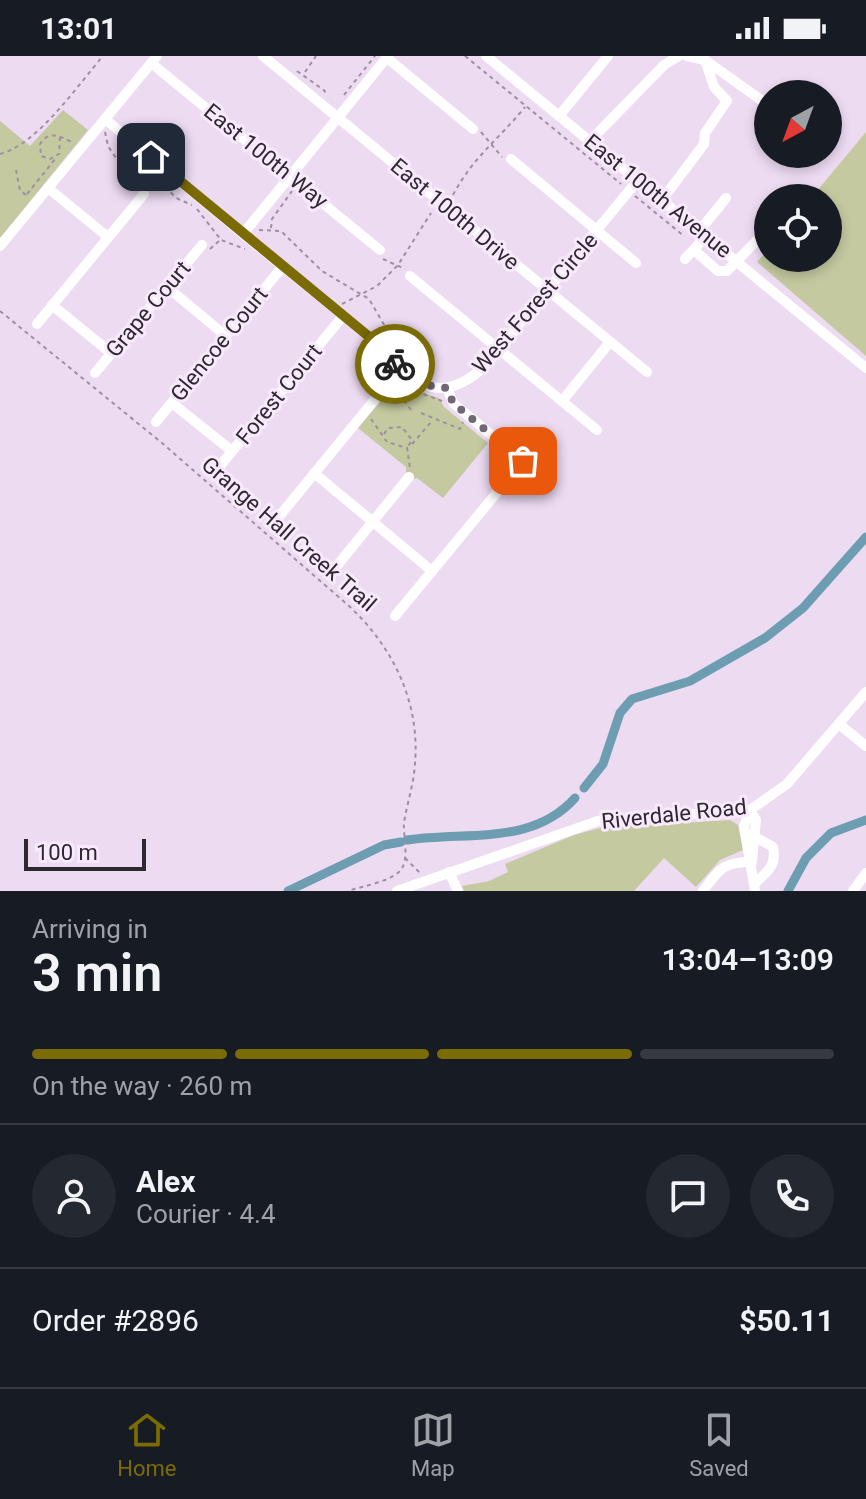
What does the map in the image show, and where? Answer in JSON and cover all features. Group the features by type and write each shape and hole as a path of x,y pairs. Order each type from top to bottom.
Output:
{"street":[{"name":"East 100th Drive","path":"263,56 647,372"},
{"name":"East 100th Avenue","path":"486,56 866,368"},
{"path":"559,116 608,56"},
{"path":"590,141 664,65 679,56"},
{"path":"687,56 705,60 754,95"},
{"path":"243,234 339,117 383,57 473,129"},
{"path":"0,246 82,146 105,125 154,60"},
{"name":"East 100th Way","path":"154,60 380,250"},
{"path":"662,200 704,144 705,133 727,101 714,87 705,60"},
{"name":"West Forest Circle","path":"105,125 384,349 419,384 447,388 476,374 499,349 638,180"},
{"path":"511,159 636,263"},
{"path":"48,188 108,237"},
{"path":"37,324 144,194"},
{"path":"685,259 694,250 726,198"},
{"path":"694,250 718,271 727,271 754,244"},
{"name":"Grape Court","path":"95,373 202,245"},
{"name":"Glencoe Court","path":"156,422 283,266"},
{"path":"410,276 597,430"},
{"path":"167,287 226,336"},
{"path":"52,305 111,353"},
{"name":"Forest Court","path":"215,472 339,312"},
{"path":"562,401 610,342"},
{"path":"277,519 403,367"},
{"path":"447,388 453,403 550,484"},
{"path":"172,403 232,451"},
{"path":"395,616 523,461"},
{"path":"314,473 432,571"},
{"path":"336,567 409,477"},
{"name":"Riverdale Road","path":"397,891 598,821 750,810 787,784 866,692"},
{"path":"839,724 866,746"},
{"path":"750,810 756,820 752,842 754,887"},
{"path":"752,842 773,847 776,858 754,887"},
{"path":"703,891 731,862 752,862"},
{"path":"449,872 458,891"},
{"path":"853,891 866,873"}],"path":[{"path":"0,154 25,141 103,56"},
{"path":"304,73 316,56"},
{"path":"465,56 684,236"},
{"path":"338,102 383,57"},
{"path":"294,74 299,69 304,73 325,91 322,96 330,103"},
{"path":"453,195 476,156 526,106"},
{"path":"105,125 108,146 122,167 151,175 178,199 197,208 221,240 247,249"},
{"path":"473,129 483,133 501,157 511,159"},
{"path":"59,154 44,159 39,150 49,135 82,146"},
{"path":"26,196 59,154 60,137"},
{"path":"16,170 30,200"},
{"path":"271,229 272,219 292,191"},
{"path":"339,312 359,294 377,286 398,265 431,213"},
{"path":"258,231 281,231 322,271 369,299 388,326 403,367"},
{"path":"380,250 380,257 398,265 410,276"},
{"name":"Grange Hall Creek Trail","path":"0,311 162,443 374,631 400,673 415,731 415,764 404,841 405,857"},
{"path":"469,369 483,353"},
{"path":"411,410 400,395 398,385 427,398 438,398 448,409"},
{"path":"364,413 395,447 412,445 433,420"},
{"path":"421,413 460,429 464,423 456,416"},
{"path":"384,435 388,428 398,425 407,431 412,445"},
{"path":"407,448 409,477"},
{"path":"348,891 399,872 405,857 428,880"}],"green space":[{"path":"63,110 88,130 0,238 0,121 30,146"},
{"path":"866,132 866,356 769,272 842,272 842,184 823,184 836,168 842,168 842,161"},
{"path":"395,384 439,398 444,407 488,443 443,498 417,478 413,479 406,472 406,467 358,428"},
{"path":"730,820 738,825 743,850 720,860 696,887 664,858 634,891 464,891 462,886 489,881 508,872 505,864 574,835 600,828"}],"waterway":[{"path":"584,788 603,764 620,713 632,699 690,681 765,638 803,608 866,537"},
{"path":"407,840 519,830 539,824 575,798"},
{"path":"788,891 806,858 831,833 866,820"},
{"path":"288,891 384,845 401,842"}],"way so far":[{"path":"395,364 404,375 419,384 447,388 453,403 523,461"}],"route":[{"path":"151,157 384,349 395,364"}]}
